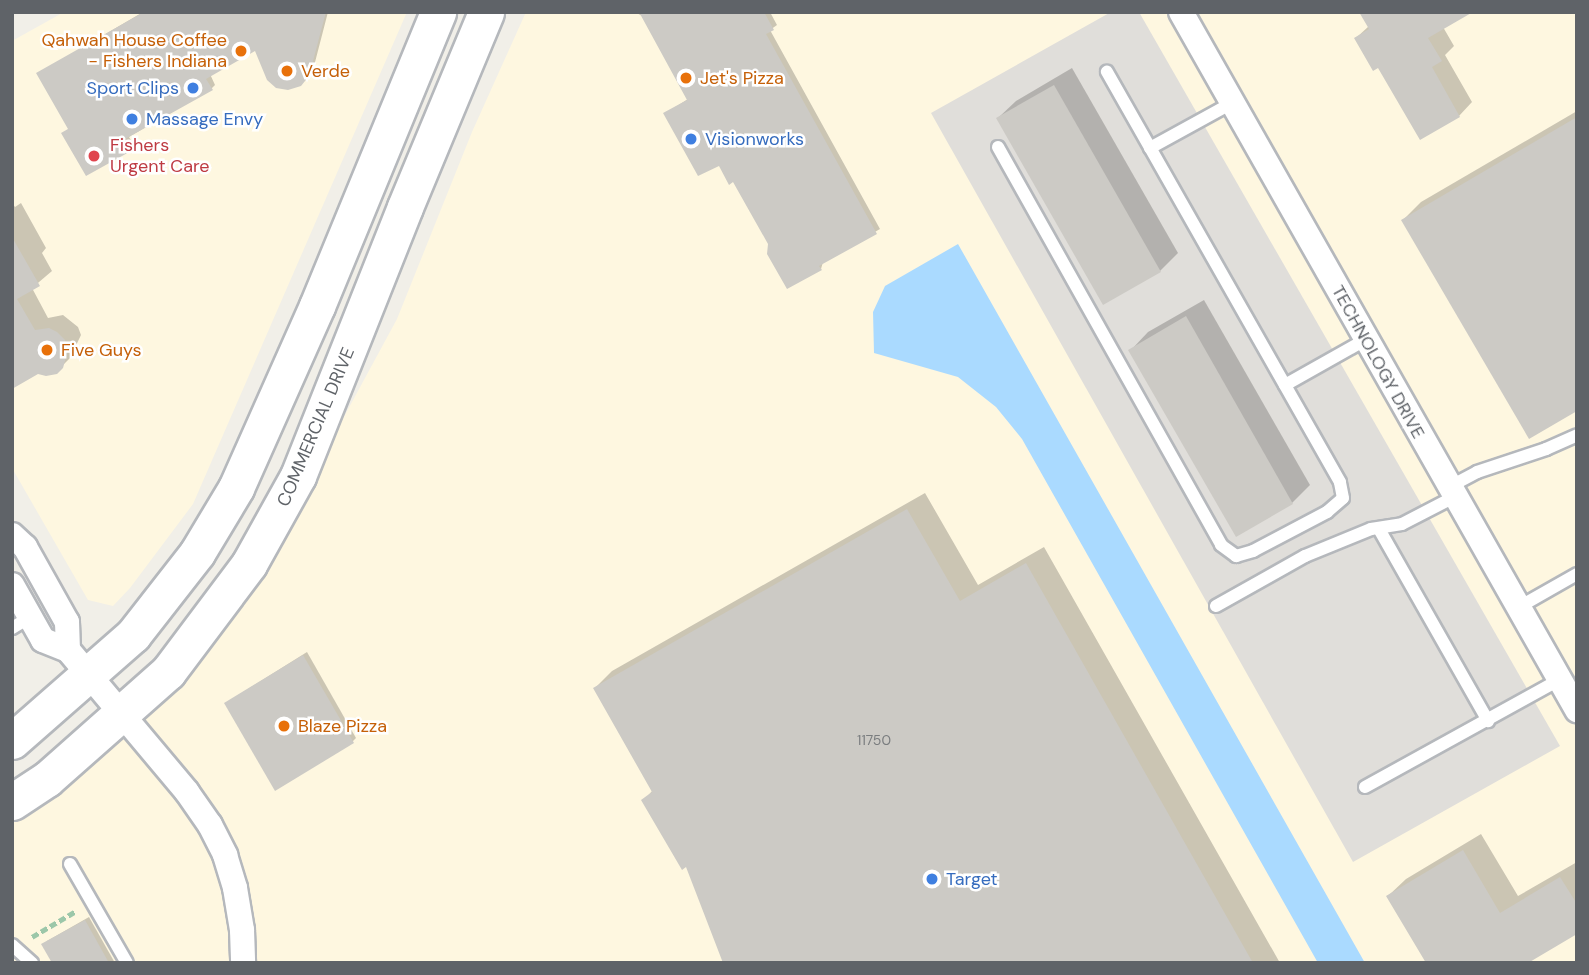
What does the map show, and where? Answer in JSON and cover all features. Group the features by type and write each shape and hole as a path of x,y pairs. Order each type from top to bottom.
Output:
{"street":[{"name":"COMMERCIAL DRIVE","path":"12,802 47,779 96,684 172,588 236,488 317,306 438,12"},
{"name":"COMMERCIAL DRIVE","path":"12,741 96,684 168,672 249,564 277,518 342,371 405,207 486,12"},
{"name":"TECHNOLOGY DRIVE","path":"1181,12 1577,710"},
{"path":"12,535 25,547 67,622 96,684"},
{"path":"12,585 21,623 96,684 187,792 217,838 235,888 242,930 243,963"}],"lane":[{"path":"998,147 1221,545 1236,556 1253,551 1327,512 1343,498 1340,482 1107,72"},
{"path":"1150,148 1232,103"},
{"path":"1285,385 1365,340"},
{"path":"1216,606 1305,556 1359,533 1402,524 1477,472 1546,449 1577,435"},
{"path":"1379,529 1488,721"},
{"path":"1519,607 1577,573"},
{"path":"1365,787 1559,680"},
{"path":"70,864 127,963"},
{"path":"12,945 32,963"}],"path":[{"path":"31,938 92,902"}],"shaded area":[{"path":"64,12 407,12 193,504 130,588 113,606 88,600 12,468 12,41"},
{"path":"526,12 1577,12 1577,963 12,963 12,813 109,748 183,671 262,568 397,319 472,132"},
{"path":"1111,12 1139,12 1560,746 1353,862 931,113"}],"water":[{"path":"958,244 1365,963 1318,963 1022,439 996,407 958,377 874,353 873,312 885,286"}],"building":[{"path":"144,12 326,12 309,76 301,86 288,90 276,88 267,80 255,51 206,79 213,90 125,139 131,151 86,176 61,133 68,129 36,73"},
{"path":"639,12 764,12 774,30 766,34 877,234 819,266 822,270 787,289 767,254 768,244 733,182 729,185 719,166 698,176 663,113 687,100"},
{"path":"1359,12 1473,12 1428,38 1442,61 1432,67 1460,117 1420,140 1378,68 1373,71 1354,38 1369,29"},
{"path":"1054,85 1161,272 1103,305 996,118"},
{"path":"1577,117 1577,411 1529,439 1401,220"},
{"path":"12,237 40,286 17,299 35,330 49,328 57,332 65,340 68,350 63,368 57,374 38,374 12,389"},
{"path":"1186,316 1293,504 1236,537 1128,350"},
{"path":"907,509 960,601 1026,563 1253,963 723,963 686,867 682,870 641,800 652,792 593,688"},
{"path":"303,655 354,743 275,791 224,703"},
{"path":"1463,850 1500,913 1560,877 1577,904 1577,934 1528,963 1426,963 1386,896"},
{"path":"85,920 109,963 52,963 41,944"}],"place":[{"name":"Qahwah House Coffee - Fishers Indiana","path":"241,51"},
{"name":"Verde","path":"287,71"},
{"name":"Jet's Pizza","path":"686,78"},
{"name":"Sport Clips","path":"193,88"},
{"name":"Massage Envy","path":"132,119"},
{"name":"Visionworks","path":"691,139"},
{"name":"Fishers Urgent Care","path":"94,156"},
{"name":"Five Guys","path":"47,350"},
{"name":"Blaze Pizza","path":"284,726"},
{"name":"Target","path":"932,879"}]}
